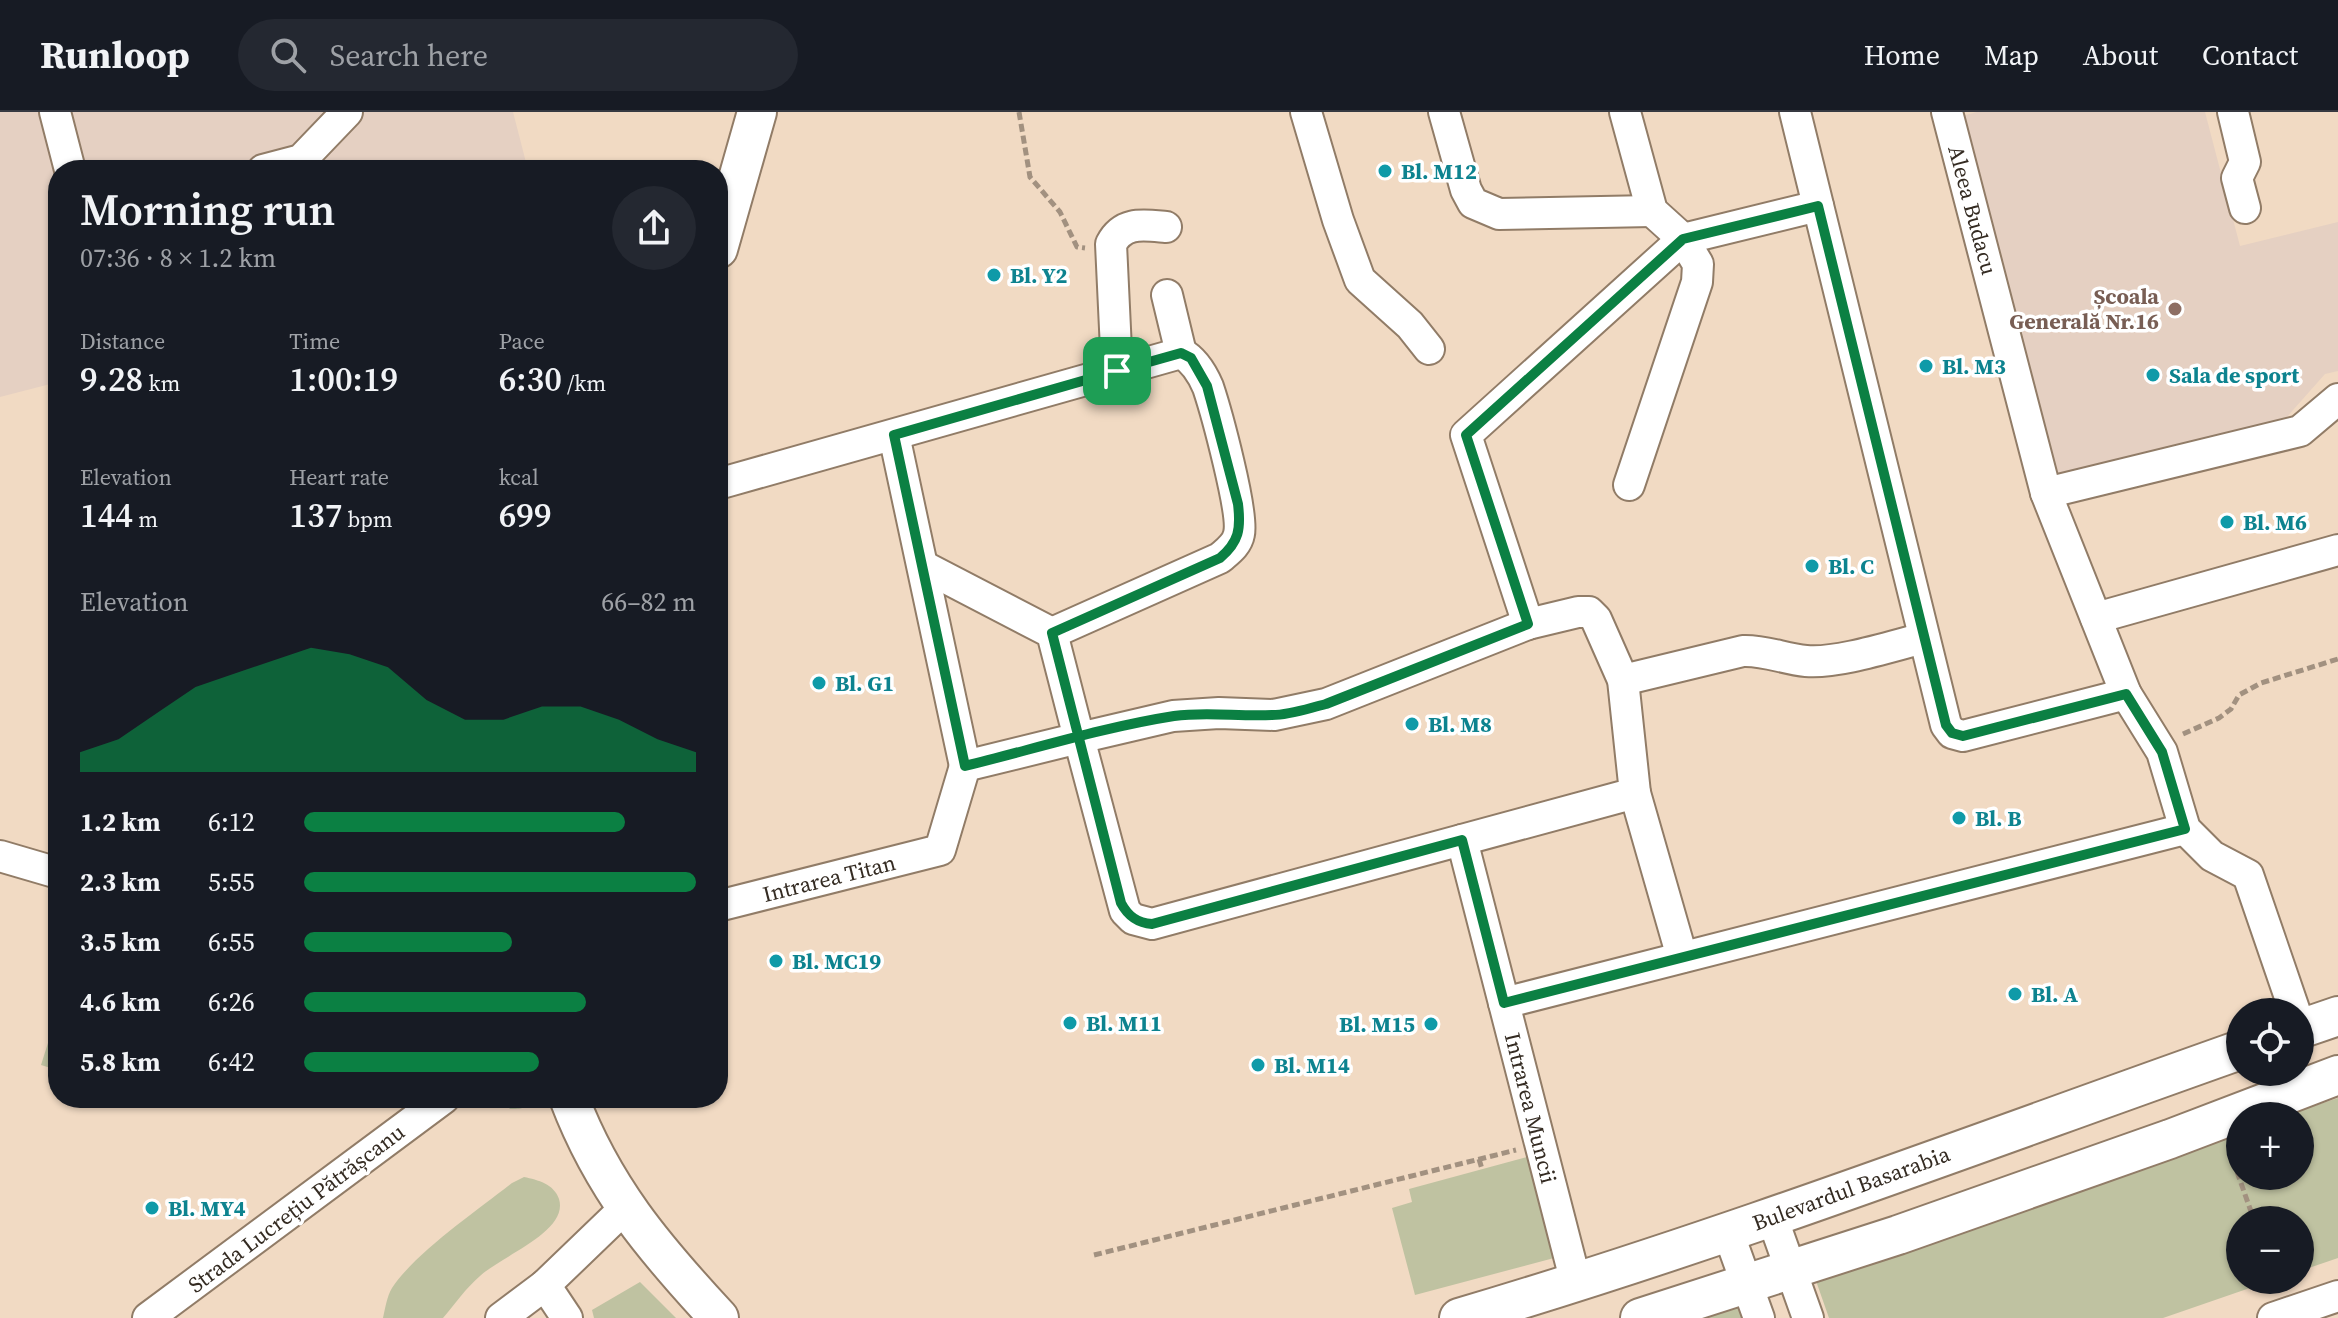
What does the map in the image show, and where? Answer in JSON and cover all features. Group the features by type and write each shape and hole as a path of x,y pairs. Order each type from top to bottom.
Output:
{"main road":[{"path":"728,214 757,112"},
{"path":"2314,1024 2338,1016"},
{"name":"Bulevardul Basarabia","path":"1459,1318 1576,1283 1772,1217 2226,1055"},
{"path":"1640,1318 1753,1301 1791,1269 1912,1230 2338,1075"},
{"path":"573,1108 592,1154 625,1208 719,1318"}],"street":[{"path":"55,112 67,160"},
{"path":"301,160 347,112"},
{"path":"1306,112 1338,220 1360,280 1410,325 1429,349"},
{"path":"1444,112 1466,190 1473,203 1499,214 1652,211"},
{"path":"1625,112 1652,211 1683,239 1698,264 1697,282 1629,485"},
{"path":"1795,112 1946,725 1952,733 1963,736 2126,694"},
{"name":"Aleea Budacu","path":"1947,112 2046,493 2126,694 2162,752 2185,829 2212,856 2248,875 2290,998"},
{"path":"2233,112 2245,162 2237,178 2245,208"},
{"path":"1528,624 1466,435 1683,239 1818,206"},
{"path":"1117,371 1111,244 1117,234 1128,226 1166,227"},
{"path":"1167,295 1181,353"},
{"path":"728,481 1181,353 1191,358 1207,386 1238,504 1239,536 1233,547 1220,558 1052,633"},
{"path":"2046,493 2300,431 2338,399"},
{"path":"894,435 965,766 1185,715 1274,715 1295,712 1326,704 1528,624 1589,612 1596,619 1623,680 1635,793 1682,957"},
{"path":"2096,618 2338,550"},
{"path":"923,566 1052,633 1121,903 1133,919 1142,923 1152,924 1635,793"},
{"path":"1623,680 1743,651 1760,650 1805,661 1824,661 1924,638"},
{"name":"Intrarea Titan","path":"728,903 940,850 965,766"},
{"path":"1504,1003 2185,829"},
{"name":"Intrarea Muncii","path":"1462,840 1576,1283"},
{"path":"0,856 48,870"},
{"name":"Strada Lucrețiu Pătrășcanu","path":"148,1318 431,1108"},
{"path":"501,1318 545,1285 625,1208"},
{"path":"1772,1217 1808,1318"},
{"path":"1728,1232 1753,1301"},
{"path":"545,1285 567,1318"},
{"path":"2273,1318 2338,1296"}],"path":[{"path":"1019,112 1030,177 1060,212 1077,247 1111,255"},
{"path":"2155,742 2202,728 2231,709 2239,695 2261,683 2338,659"},
{"path":"2219,1120 2249,1206"},
{"path":"1094,1255 1540,1144"},
{"path":"1479,1159 1482,1169"}],"shaded area":[{"path":"0,112 513,112 525,160 48,160 48,385 0,397"},
{"name":"Școala Generală Nr.16","path":"1977,112 2205,112 2240,246 2338,222 2338,371 2325,374 2286,418 2056,479 1962,116"}],"green space":[{"path":"48,1043 48,1067 41,1065"},
{"path":"2338,1098 2338,1258 2314,1266 2314,1206 2226,1206 2226,1294 2232,1294 2163,1318 1829,1318 1815,1278 2226,1136 2226,1190 2314,1190 2314,1106"},
{"path":"1527,1157 1554,1258 1415,1295 1392,1208 1412,1202 1409,1189"},
{"path":"524,1177 549,1186 559,1199 559,1211 544,1233 480,1276 443,1318 383,1318 392,1288 416,1261 465,1219"},
{"path":"640,1282 676,1318 594,1318 592,1310"},
{"path":"1739,1306 1743,1318 1699,1318"}],"place":[{"name":"Bl. M12","path":"1385,171"},
{"name":"Bl. Y2","path":"994,275"},
{"name":"Școala Generală Nr.16","path":"2175,309"},
{"name":"Bl. M3","path":"1926,366"},
{"name":"Sala de sport","path":"2153,375"},
{"name":"Bl. M6","path":"2227,522"},
{"name":"Bl. C","path":"1812,566"},
{"name":"Bl. G1","path":"819,683"},
{"name":"Bl. M8","path":"1412,724"},
{"name":"Bl. B","path":"1959,818"},
{"name":"Bl. MC19","path":"776,961"},
{"name":"Bl. A","path":"2015,994"},
{"name":"Bl. M11","path":"1070,1023"},
{"name":"Bl. M15","path":"1431,1024"},
{"name":"Bl. M14","path":"1258,1065"},
{"name":"Bl. MY4","path":"152,1208"}],"route":[{"path":"1117,371 894,435 965,766 1079,738 1173,716 1295,712 1374,686 1528,624 1466,435 1683,239 1818,206 1946,725 1952,733 1963,736 2126,694 2162,752 2185,829 1504,1003 1462,840 1152,924 1142,923 1133,919 1121,903 1079,738 1052,633 1220,558 1233,547 1239,536 1240,521 1207,386 1191,358 1181,353 1117,371"}]}
